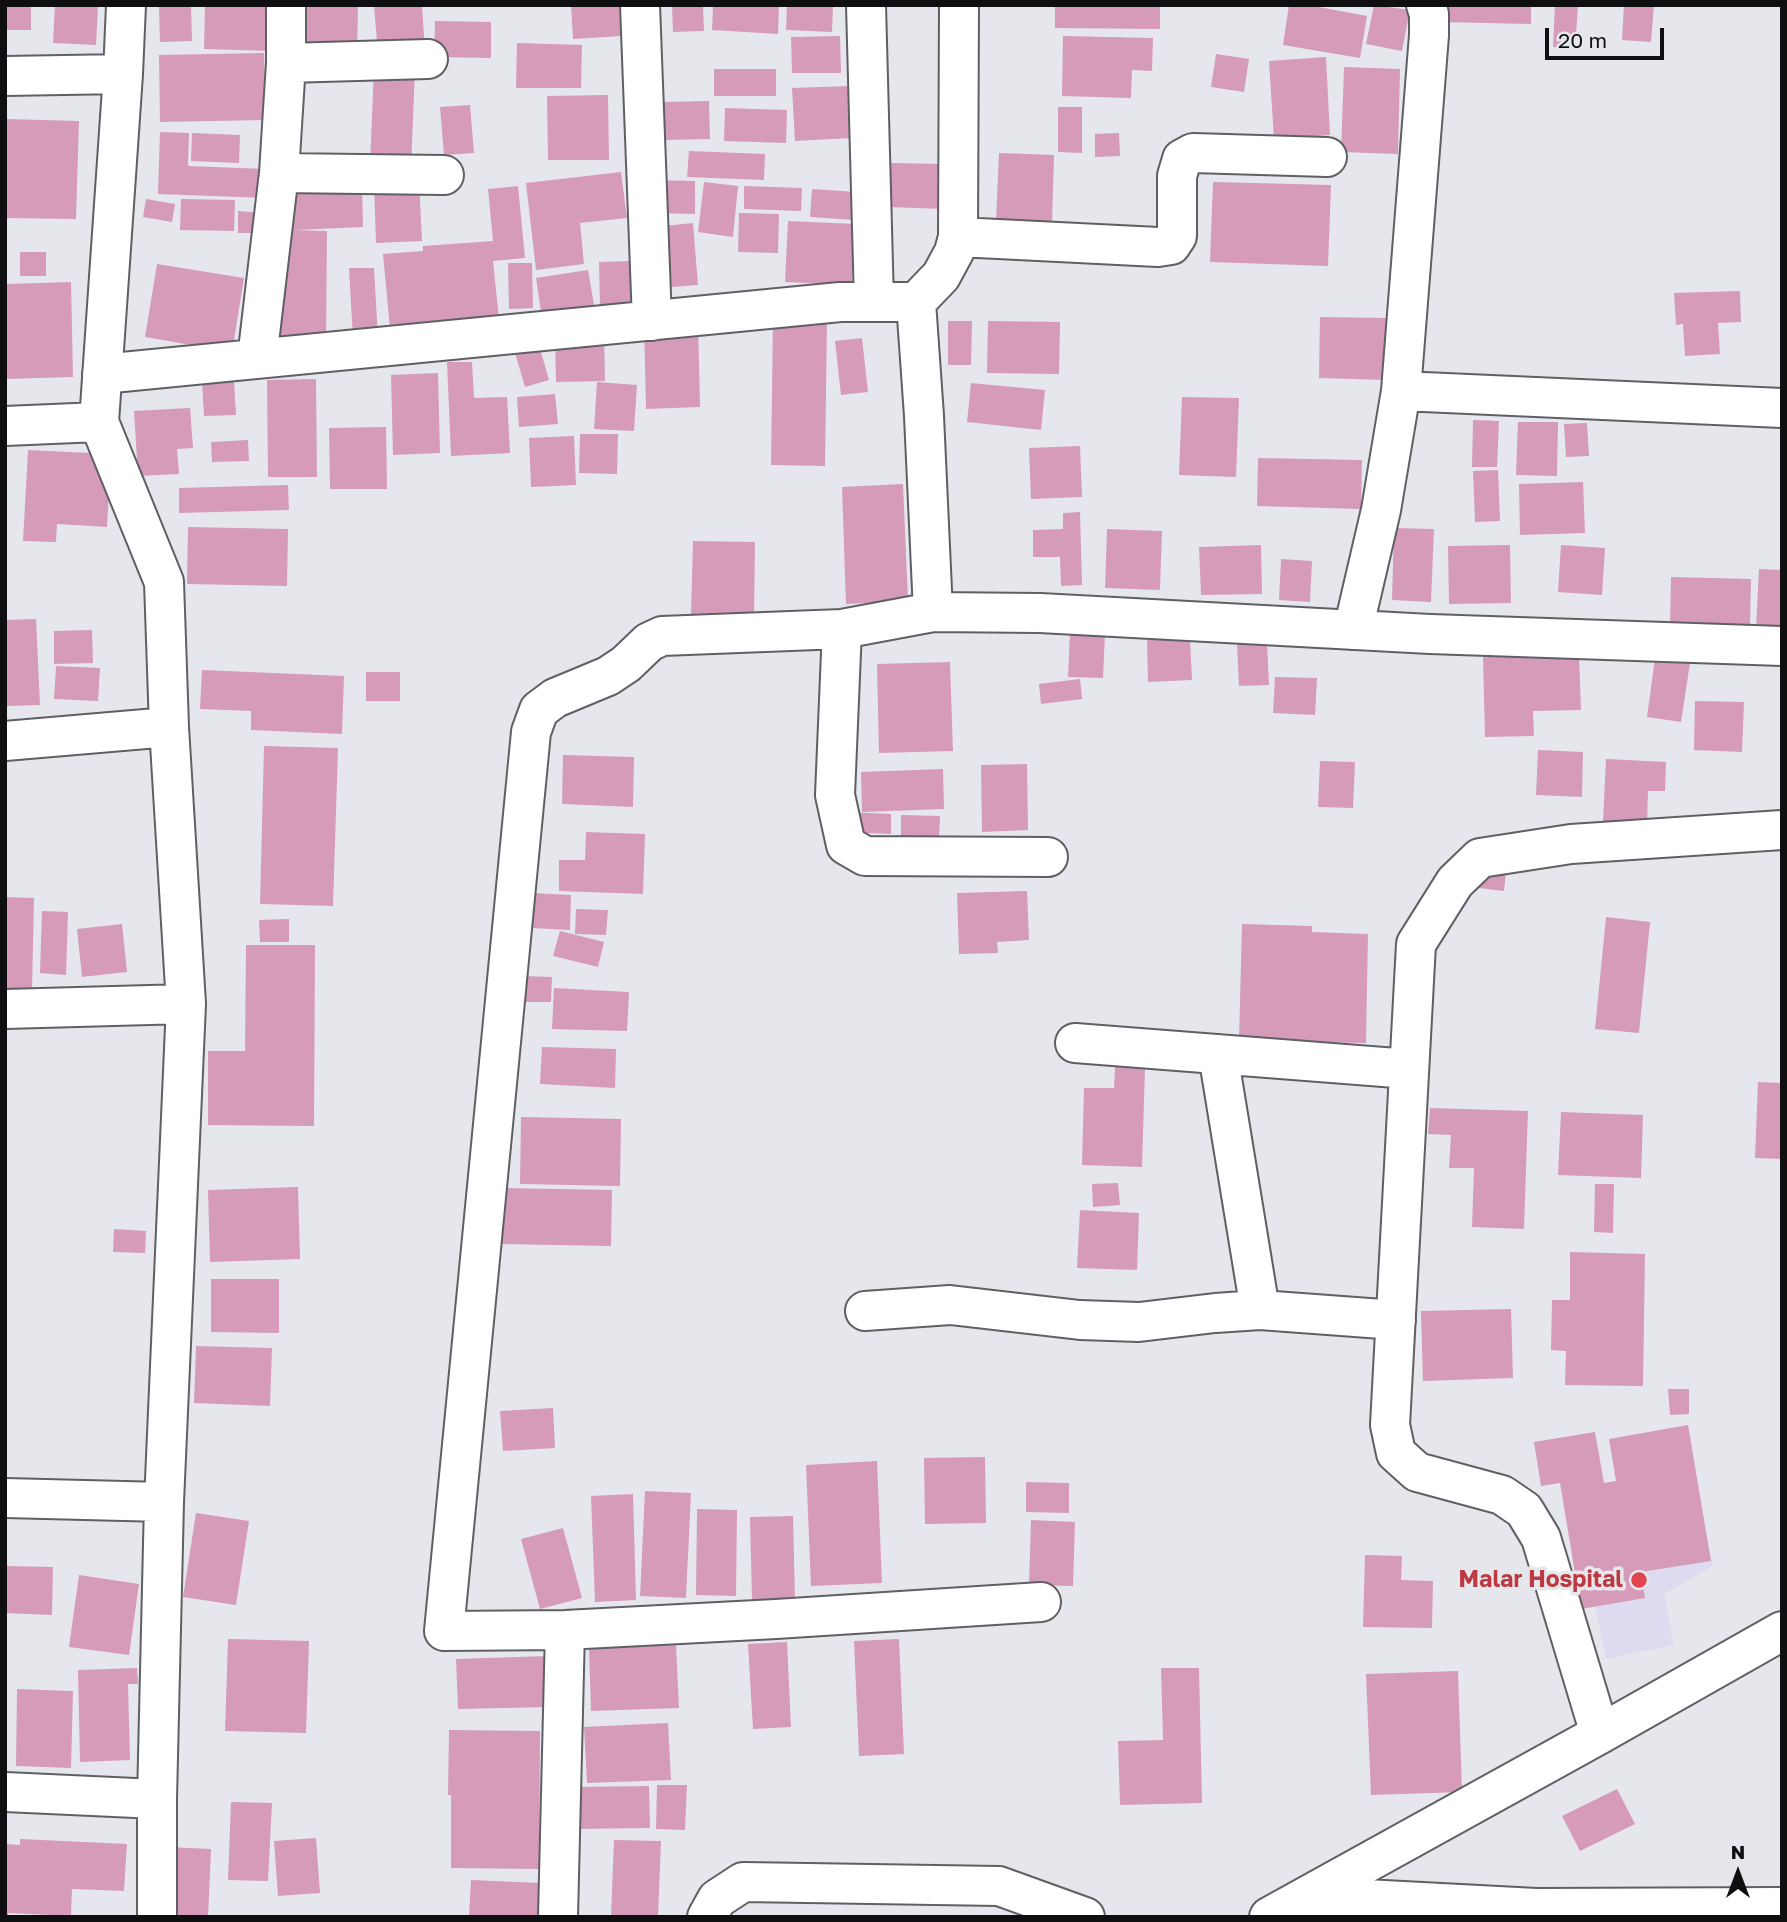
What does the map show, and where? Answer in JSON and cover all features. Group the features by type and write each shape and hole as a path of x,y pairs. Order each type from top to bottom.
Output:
{"street":[{"path":"126,5 99,422 164,582 169,727 186,1004 164,1502 157,1917"},
{"path":"257,359 279,173 286,63 286,5"},
{"path":"640,5 652,321"},
{"path":"866,5 874,302"},
{"path":"102,374 841,302 916,302 941,276 954,253 958,237 959,5"},
{"path":"1353,630 1381,510 1401,391 1429,35 1426,5"},
{"path":"286,63 428,59"},
{"path":"5,76 123,74"},
{"path":"958,237 1158,247 1171,245 1177,236 1179,221 1177,176 1182,159 1193,153 1327,157"},
{"path":"279,173 444,175"},
{"path":"916,302 933,612"},
{"path":"1401,391 1782,408"},
{"path":"5,426 99,422"},
{"path":"1041,1602 565,1630 444,1631 531,732 539,710 555,698 608,676 626,664 649,642 662,636 842,629 933,612 1040,613 1353,630 1782,646"},
{"path":"842,629 835,795 846,845 865,856 1048,857"},
{"path":"5,741 169,727"},
{"path":"1600,1734 1541,1538 1524,1510 1502,1495 1417,1472 1396,1453 1390,1425 1416,944 1455,882 1480,858 1571,844 1782,830"},
{"path":"5,1009 186,1004"},
{"path":"1074,1043 1409,1069"},
{"path":"1218,1054 1260,1310"},
{"path":"865,1311 950,1305 1080,1321 1139,1322 1215,1312 1260,1310 1396,1321"},
{"path":"5,1498 164,1502"},
{"path":"558,1917 565,1630"},
{"path":"1269,1917 1782,1632"},
{"path":"5,1792 157,1799"},
{"path":"707,1917 717,1899 743,1882 999,1886 1085,1917"},
{"path":"1308,1896 1536,1912 1782,1907"}],"shaded area":[{"name":"Malar Hospital","path":"1695,1480 1713,1566 1664,1594 1674,1645 1606,1659 1574,1505"}],"building":[{"path":"5,5 31,5 31,30 5,30"},
{"path":"55,5 98,5 96,45 53,43"},
{"path":"205,5 274,5 272,51 204,49"},
{"path":"306,5 358,5 357,55 304,53"},
{"path":"374,5 422,5 425,51 378,55"},
{"path":"571,5 619,5 621,36 573,39"},
{"path":"672,5 703,5 704,31 673,32"},
{"path":"713,5 779,5 778,34 712,30"},
{"path":"787,5 833,5 832,32 786,30"},
{"path":"1055,5 1160,5 1160,29 1055,28"},
{"path":"1289,5 1319,5 1367,16 1360,58 1283,45"},
{"path":"1374,5 1410,10 1402,51 1366,44"},
{"path":"1440,5 1531,5 1531,24 1439,22"},
{"path":"1555,5 1578,5 1575,49 1553,47"},
{"path":"1624,5 1654,5 1651,42 1622,40"},
{"path":"191,6 192,41 160,42 159,7"},
{"path":"435,21 491,22 491,58 434,57"},
{"path":"840,36 841,73 792,73 791,37"},
{"path":"1063,36 1153,38 1152,71 1132,70 1131,98 1062,96"},
{"path":"517,43 582,45 581,88 516,88"},
{"path":"264,53 266,120 160,122 159,55"},
{"path":"1216,54 1249,59 1244,92 1211,87"},
{"path":"1326,57 1330,135 1274,139 1269,61"},
{"path":"1344,67 1400,69 1398,154 1341,152"},
{"path":"374,68 415,69 411,167 370,165"},
{"path":"714,69 776,69 776,96 714,96"},
{"path":"850,86 852,138 795,141 792,88"},
{"path":"608,95 609,160 548,160 547,96"},
{"path":"709,101 710,139 662,140 661,102"},
{"path":"470,105 474,153 444,155 440,107"},
{"path":"1058,107 1082,107 1082,153 1058,152"},
{"path":"725,108 787,110 786,143 724,141"},
{"path":"5,119 79,121 76,219 5,218"},
{"path":"160,132 189,133 188,166 266,169 265,198 158,194"},
{"path":"192,133 240,135 239,163 191,161"},
{"path":"1119,133 1120,156 1095,157 1095,134"},
{"path":"689,151 765,154 764,180 687,177"},
{"path":"999,153 1054,155 1052,223 996,221"},
{"path":"889,163 945,164 944,209 888,207"},
{"path":"621,172 627,218 580,223 584,264 536,270 526,183"},
{"path":"419,180 422,241 376,243 374,182"},
{"path":"653,180 695,181 695,214 653,213"},
{"path":"704,182 738,186 733,237 698,232"},
{"path":"1213,182 1331,185 1328,266 1210,262"},
{"path":"362,186 363,227 295,230 327,231 326,346 279,346 283,189"},
{"path":"518,186 525,258 493,261 500,329 391,339 383,254 423,251 423,246 493,241 488,189"},
{"path":"744,186 802,188 801,211 744,209"},
{"path":"812,189 856,192 854,220 810,217"},
{"path":"146,199 175,204 172,222 143,217"},
{"path":"181,199 235,200 234,231 180,230"},
{"path":"238,211 263,213 262,233 238,233"},
{"path":"739,213 779,214 778,253 738,252"},
{"path":"788,221 855,224 852,285 785,282"},
{"path":"693,223 698,285 659,288 654,227"},
{"path":"20,252 46,252 46,276 20,276"},
{"path":"630,261 631,304 600,305 599,262"},
{"path":"508,263 532,263 533,308 509,309"},
{"path":"157,264 244,278 232,352 145,337"},
{"path":"349,268 374,268 378,338 353,339"},
{"path":"588,270 595,311 542,319 536,278"},
{"path":"71,282 73,377 5,379 5,284"},
{"path":"1740,291 1741,322 1718,323 1720,354 1685,356 1683,324 1676,325 1674,293"},
{"path":"773,317 827,317 825,466 771,465"},
{"path":"1320,317 1389,318 1388,380 1319,378"},
{"path":"698,321 700,407 646,409 644,323"},
{"path":"948,321 972,321 971,365 948,365"},
{"path":"988,321 1060,322 1059,374 987,373"},
{"path":"604,333 605,381 556,382 555,334"},
{"path":"537,338 549,380 525,387 513,346"},
{"path":"862,338 868,392 841,395 835,341"},
{"path":"447,362 472,362 474,398 507,397 510,453 451,456"},
{"path":"438,373 440,453 393,455 391,375"},
{"path":"316,379 317,477 268,477 267,380"},
{"path":"234,381 236,415 204,416 202,382"},
{"path":"597,382 637,385 634,431 594,429"},
{"path":"971,383 1045,390 1041,430 967,422"},
{"path":"555,394 558,424 519,427 517,397"},
{"path":"1182,397 1239,398 1236,477 1179,475"},
{"path":"190,408 193,448 177,449 179,474 138,476 134,411"},
{"path":"1473,420 1499,421 1497,467 1472,467"},
{"path":"1518,422 1558,422 1557,476 1516,475"},
{"path":"1587,423 1589,456 1566,457 1564,424"},
{"path":"386,427 387,489 330,489 329,428"},
{"path":"580,434 618,434 617,474 579,473"},
{"path":"574,436 576,485 531,487 529,438"},
{"path":"248,440 249,461 212,462 211,442"},
{"path":"1080,446 1082,497 1031,499 1029,448"},
{"path":"28,450 111,454 107,527 57,524 56,542 23,541"},
{"path":"1258,458 1362,460 1361,509 1257,506"},
{"path":"1498,470 1500,521 1475,522 1473,471"},
{"path":"1583,482 1585,533 1520,535 1519,484"},
{"path":"903,484 908,601 846,604 842,487"},
{"path":"288,485 289,510 179,513 179,488"},
{"path":"1080,512 1082,585 1061,586 1060,557 1033,557 1033,530 1063,529 1063,513"},
{"path":"188,527 288,529 287,586 187,584"},
{"path":"1394,528 1434,529 1431,602 1392,600"},
{"path":"1107,529 1162,531 1160,590 1105,588"},
{"path":"693,541 755,542 754,616 691,615"},
{"path":"1261,545 1262,594 1201,595 1199,547"},
{"path":"1510,545 1511,603 1449,604 1448,546"},
{"path":"1561,545 1605,548 1602,595 1558,592"},
{"path":"1281,559 1312,561 1310,602 1279,600"},
{"path":"1759,569 1782,570 1782,630 1756,629"},
{"path":"1671,577 1751,579 1750,629 1670,627"},
{"path":"36,619 40,705 5,706 5,620"},
{"path":"92,630 93,663 54,664 54,631"},
{"path":"1070,632 1105,633 1103,678 1068,677"},
{"path":"1147,639 1190,639 1192,680 1148,682"},
{"path":"1267,643 1269,685 1239,686 1237,644"},
{"path":"1579,655 1581,710 1533,711 1534,736 1485,737 1483,657"},
{"path":"1655,658 1690,663 1681,722 1647,717"},
{"path":"950,662 953,751 879,753 877,664"},
{"path":"56,666 100,668 98,701 54,699"},
{"path":"202,670 344,676 342,734 251,730 251,711 200,709"},
{"path":"366,672 400,672 400,701 366,701"},
{"path":"1275,677 1317,678 1315,715 1273,713"},
{"path":"1080,679 1082,699 1041,704 1039,684"},
{"path":"1695,701 1744,702 1742,752 1694,750"},
{"path":"264,746 338,748 333,906 260,904"},
{"path":"1538,750 1583,752 1582,797 1536,795"},
{"path":"563,755 634,757 633,807 562,804"},
{"path":"1606,759 1666,762 1665,791 1648,791 1647,825 1603,823"},
{"path":"1320,761 1355,762 1353,808 1318,807"},
{"path":"1027,764 1028,830 982,832 981,765"},
{"path":"943,769 944,809 862,812 861,772"},
{"path":"846,812 891,814 891,834 845,832"},
{"path":"901,815 940,816 939,838 901,837"},
{"path":"586,832 645,834 643,894 559,891 559,860 585,860"},
{"path":"1483,860 1507,862 1504,891 1479,888"},
{"path":"1027,891 1029,940 997,942 998,953 959,954 957,893"},
{"path":"532,893 571,895 570,930 531,928"},
{"path":"5,897 34,898 32,990 5,989"},
{"path":"576,909 608,910 606,935 575,934"},
{"path":"42,911 68,912 66,975 40,973"},
{"path":"1606,917 1650,922 1639,1033 1595,1029"},
{"path":"289,919 289,942 260,942 259,920"},
{"path":"122,924 127,972 82,977 77,929"},
{"path":"1242,924 1312,926 1312,932 1368,934 1366,1043 1239,1041"},
{"path":"560,931 604,942 598,967 553,956"},
{"path":"246,945 315,945 314,1126 208,1125 208,1051 245,1051"},
{"path":"523,976 552,977 551,1002 522,1002"},
{"path":"554,988 629,992 627,1031 552,1029"},
{"path":"542,1047 616,1049 615,1088 540,1084"},
{"path":"1115,1067 1145,1068 1142,1167 1082,1165 1084,1088 1114,1088"},
{"path":"1758,1082 1782,1083 1782,1159 1755,1158"},
{"path":"1430,1108 1528,1111 1524,1229 1472,1227 1474,1168 1449,1168 1451,1135 1428,1134"},
{"path":"1561,1112 1643,1115 1641,1178 1558,1175"},
{"path":"521,1117 621,1119 620,1186 520,1184"},
{"path":"1118,1183 1120,1205 1093,1207 1092,1184"},
{"path":"1595,1184 1614,1184 1613,1233 1594,1232"},
{"path":"298,1187 300,1259 210,1262 208,1190"},
{"path":"501,1188 612,1190 611,1246 500,1244"},
{"path":"1080,1210 1139,1213 1137,1270 1077,1268"},
{"path":"114,1229 146,1231 145,1253 113,1252"},
{"path":"1570,1252 1645,1254 1643,1386 1565,1385 1566,1351 1551,1350 1552,1300 1570,1300"},
{"path":"211,1279 279,1279 279,1333 211,1332"},
{"path":"1511,1309 1513,1378 1423,1381 1421,1311"},
{"path":"196,1346 272,1348 270,1406 194,1403"},
{"path":"1668,1389 1689,1389 1689,1414 1670,1415"},
{"path":"553,1408 555,1448 503,1451 500,1411"},
{"path":"1688,1425 1711,1561 1641,1572 1645,1598 1581,1609 1560,1483 1541,1486 1534,1442 1595,1432 1604,1483 1616,1481 1609,1439"},
{"path":"985,1457 986,1523 925,1524 924,1458"},
{"path":"877,1461 882,1583 811,1586 806,1465"},
{"path":"1026,1482 1069,1483 1069,1513 1026,1512"},
{"path":"645,1491 691,1493 686,1598 640,1596"},
{"path":"633,1494 636,1600 595,1602 591,1496"},
{"path":"697,1509 737,1510 736,1596 696,1595"},
{"path":"196,1513 249,1521 236,1605 183,1597"},
{"path":"793,1516 795,1600 752,1600 750,1517"},
{"path":"1031,1520 1075,1522 1073,1586 1029,1585"},
{"path":"563,1528 582,1598 540,1609 521,1539"},
{"path":"1365,1555 1402,1556 1401,1580 1433,1581 1432,1628 1363,1627"},
{"path":"5,1566 53,1567 52,1615 5,1613"},
{"path":"79,1575 139,1584 129,1655 69,1647"},
{"path":"228,1639 309,1641 306,1733 225,1731"},
{"path":"899,1639 904,1754 859,1756 854,1641"},
{"path":"787,1642 791,1727 753,1729 748,1644"},
{"path":"676,1645 679,1708 591,1711 589,1648"},
{"path":"548,1656 549,1707 458,1709 456,1659"},
{"path":"137,1668 138,1684 128,1684 130,1760 80,1762 78,1670"},
{"path":"1161,1668 1199,1668 1202,1803 1120,1805 1118,1741 1163,1740"},
{"path":"1458,1671 1462,1792 1371,1795 1366,1674"},
{"path":"17,1689 73,1691 71,1768 16,1766"},
{"path":"668,1723 671,1780 587,1783 584,1727"},
{"path":"449,1730 540,1731 539,1869 451,1868"},
{"path":"657,1785 687,1785 685,1830 656,1829"},
{"path":"649,1786 650,1828 574,1829 574,1787"},
{"path":"1617,1789 1635,1824 1580,1851 1562,1816"},
{"path":"231,1802 272,1803 268,1881 228,1880"},
{"path":"316,1838 320,1893 278,1896 274,1841"},
{"path":"20,1839 127,1844 124,1891 72,1889 71,1916 5,1915 5,1844 20,1845"},
{"path":"614,1840 661,1841 658,1917 611,1917"},
{"path":"168,1847 211,1849 208,1917 164,1915"},
{"path":"471,1880 542,1883 540,1917 469,1917"}],"place":[{"name":"Malar Hospital","path":"1639,1580"}]}
